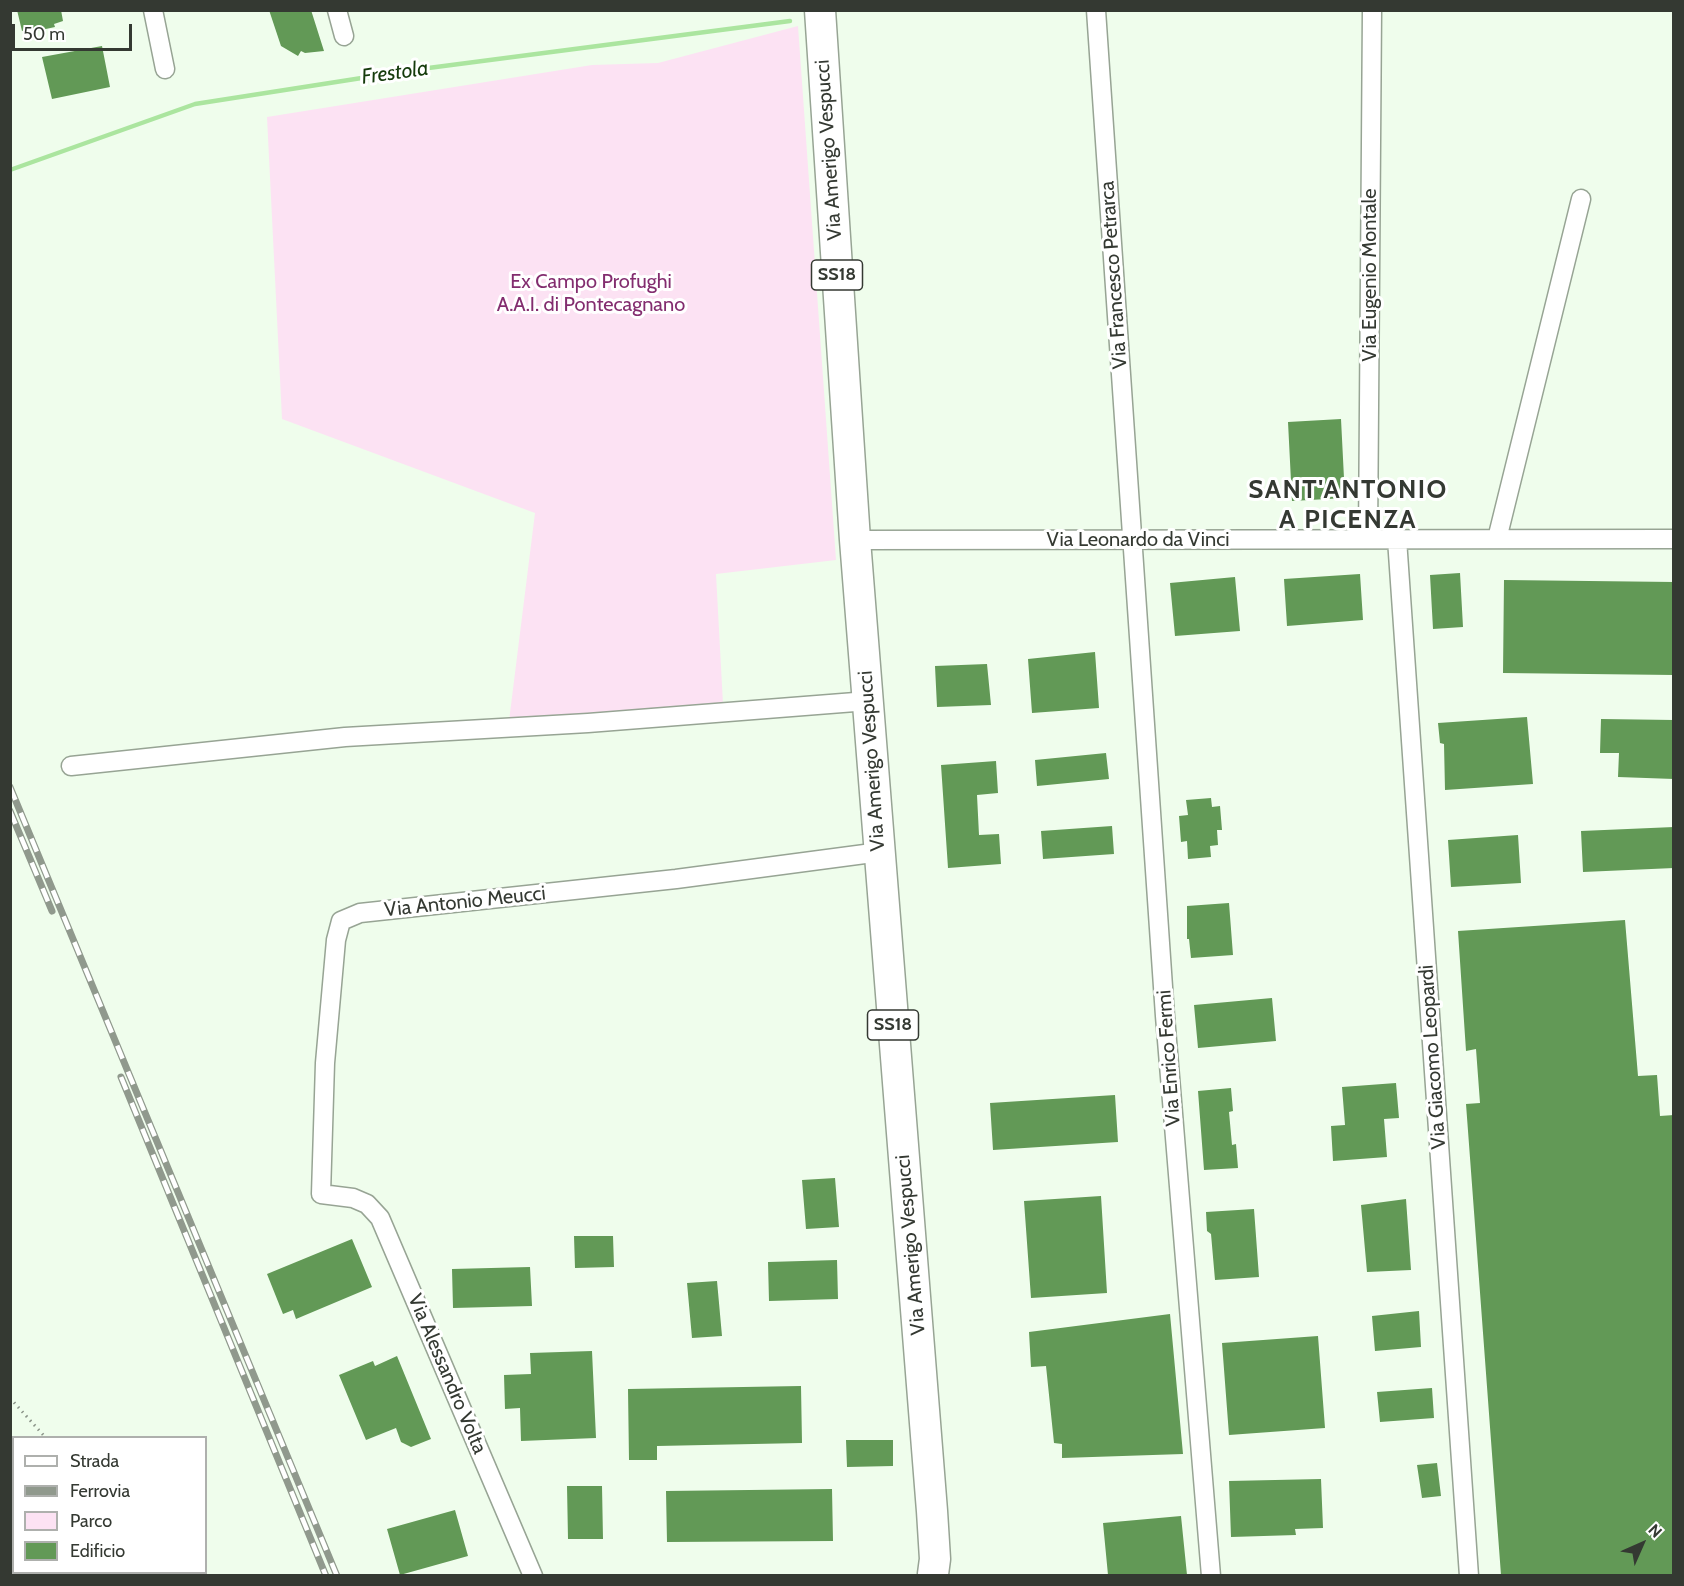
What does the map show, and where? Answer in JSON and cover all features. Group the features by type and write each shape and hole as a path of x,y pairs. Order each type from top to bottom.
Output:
{"main road":[{"name":"Via Amerigo Vespucci","path":"820,10 855,540 932,1511 935,1559 923,1575"}],"street":[{"path":"153,10 165,69"},
{"path":"337,10 344,36"},
{"name":"Via Francesco Petrarca","path":"1096,10 1132,540"},
{"name":"Via Eugenio Montale","path":"1368,539 1372,10"},
{"path":"1497,539 1581,200"},
{"name":"Via Giacomo Leopardi","path":"1397,539 1469,1575"},
{"name":"Via Leonardo da Vinci","path":"855,540 1674,539"},
{"name":"Via Enrico Fermi","path":"1132,540 1166,1028 1211,1575"},
{"path":"71,766 345,737 588,723 868,701"},
{"name":"Via Antonio Meucci","path":"339,1196 321,1194 325,1063 336,940 341,921 360,913 676,879 880,852"},
{"name":"Via Alessandro Volta","path":"339,1196 353,1198 367,1204 380,1218 533,1575"}],"path":[{"path":"10,1398 45,1436"}],"green space":[{"name":"Ex Campo Profughi A.A.I. di Pontecagnano","path":"798,26 836,560 716,574 723,704 509,721 535,513 282,419 267,117 592,65 658,63"}],"building":[{"path":"17,10 61,10 63,21 54,24 55,27 32,32 32,29 22,31"},
{"path":"269,10 311,10 324,51 305,53 301,51 298,56 281,46"},
{"path":"102,46 110,87 52,99 42,57"},
{"path":"1341,419 1345,498 1292,501 1288,422"},
{"path":"1460,573 1463,627 1433,629 1430,575"},
{"path":"1360,574 1363,620 1287,626 1284,579"},
{"path":"1235,577 1240,631 1175,636 1170,583"},
{"path":"1504,580 1674,582 1674,675 1503,673"},
{"path":"1095,652 1099,708 1032,713 1028,659"},
{"path":"987,664 991,705 937,707 935,666"},
{"path":"1527,717 1533,784 1445,790 1444,744 1440,743 1438,723"},
{"path":"1601,719 1674,720 1674,779 1618,777 1619,753 1600,753"},
{"path":"1106,753 1109,779 1037,786 1035,760"},
{"path":"996,761 998,793 977,795 979,835 999,834 1001,864 948,868 941,765"},
{"path":"1211,798 1212,807 1220,806 1222,830 1217,830 1218,845 1210,846 1211,857 1188,859 1187,841 1181,842 1179,816 1188,815 1186,800"},
{"path":"1112,826 1114,854 1043,859 1041,831"},
{"path":"1674,827 1674,868 1583,872 1581,831"},
{"path":"1518,835 1521,883 1451,887 1448,840"},
{"path":"1229,903 1233,955 1191,958 1189,939 1187,939 1187,906"},
{"path":"1625,920 1638,1076 1657,1075 1660,1116 1674,1115 1674,1575 1501,1575 1466,1104 1480,1103 1476,1049 1466,1051 1458,931"},
{"path":"1272,998 1276,1041 1198,1048 1194,1005"},
{"path":"1396,1083 1399,1118 1384,1119 1387,1157 1333,1161 1331,1126 1345,1125 1342,1087"},
{"path":"1231,1088 1233,1111 1229,1112 1232,1145 1236,1144 1238,1168 1204,1170 1198,1091"},
{"path":"1115,1095 1118,1142 993,1150 990,1103"},
{"path":"835,1178 839,1227 806,1229 802,1180"},
{"path":"1101,1196 1107,1293 1031,1298 1024,1201"},
{"path":"1406,1199 1411,1270 1367,1272 1361,1205"},
{"path":"1254,1209 1259,1277 1215,1280 1211,1234 1207,1231 1206,1212"},
{"path":"574,1236 613,1236 614,1267 575,1268"},
{"path":"352,1239 372,1287 296,1319 293,1310 283,1314 267,1274"},
{"path":"837,1260 838,1299 769,1301 768,1262"},
{"path":"530,1267 532,1306 453,1308 452,1269"},
{"path":"717,1281 722,1336 692,1338 687,1283"},
{"path":"1419,1311 1421,1347 1375,1351 1372,1316"},
{"path":"1170,1314 1183,1454 1062,1458 1062,1444 1054,1443 1046,1366 1031,1367 1029,1332"},
{"path":"1318,1336 1325,1428 1229,1435 1222,1343"},
{"path":"592,1351 596,1438 521,1441 520,1408 505,1409 504,1375 531,1374 530,1353"},
{"path":"397,1356 431,1439 411,1447 401,1442 396,1428 366,1440 339,1375 373,1361 375,1366"},
{"path":"801,1386 802,1443 657,1446 657,1460 629,1460 628,1389"},
{"path":"1432,1388 1434,1418 1380,1422 1377,1392"},
{"path":"846,1440 893,1440 893,1466 847,1467"},
{"path":"1437,1463 1441,1496 1422,1498 1417,1465"},
{"path":"1321,1479 1323,1528 1295,1529 1296,1535 1231,1537 1229,1481"},
{"path":"567,1486 602,1486 603,1539 568,1539"},
{"path":"832,1489 833,1541 667,1542 666,1491"},
{"path":"455,1510 468,1556 400,1575 387,1529"},
{"path":"1181,1516 1187,1575 1108,1575 1103,1523"}],"waterway":[{"name":"Frestola","path":"10,170 195,104 413,70 790,21"}],"railway":[{"path":"10,787 337,1576"},
{"path":"10,811 52,911"},
{"path":"121,1077 326,1576"}],"district":[{"name":"SANT'ANTONIO A PICENZA","path":"1348,505"}]}
